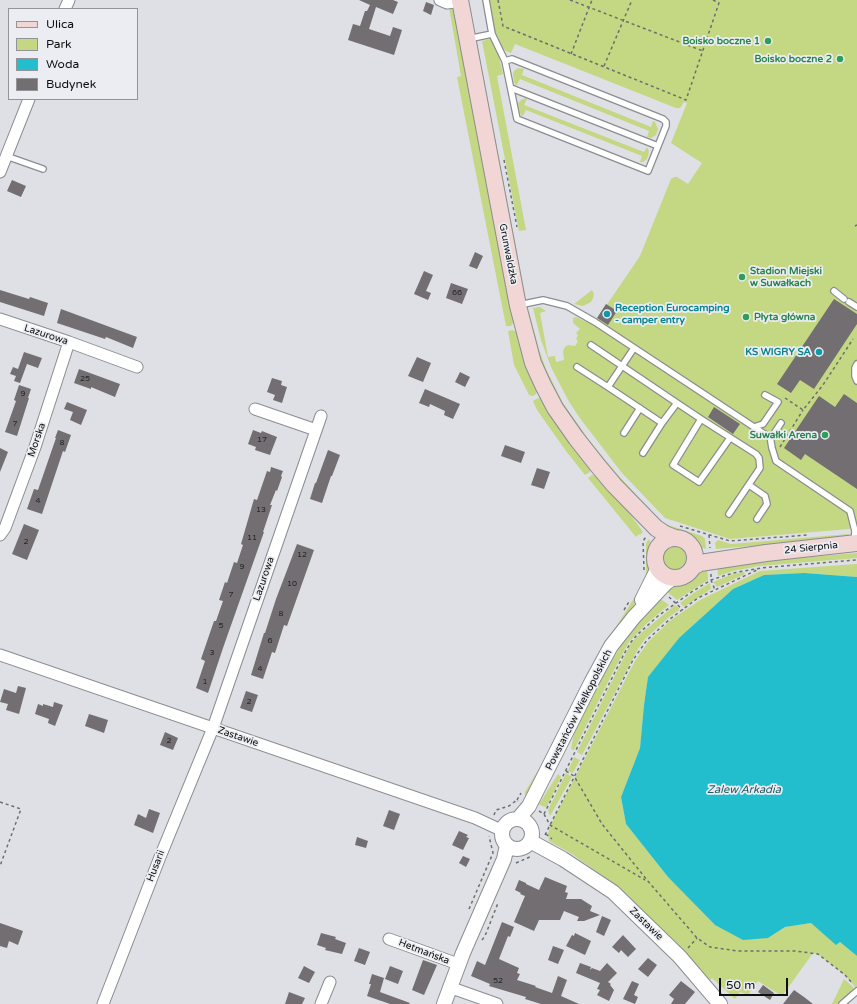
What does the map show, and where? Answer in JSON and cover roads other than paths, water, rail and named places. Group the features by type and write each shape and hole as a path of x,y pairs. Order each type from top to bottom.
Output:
{"main road":[{"name":"Grunwaldzka","path":"461,0 518,306 533,363 553,403 576,438 614,485 649,534 657,551"},
{"name":"Grunwaldzka","path":"614,485 656,528 664,534 675,538"},
{"path":"675,538 681,539 691,546 695,558 693,567 688,574 682,577 673,578 664,575 658,568 656,559 657,551 663,543 675,538"},
{"name":"24 Sierpnia","path":"693,567 700,563 766,552 856,543"},
{"name":"24 Sierpnia","path":"691,546 701,551 710,552 766,552"}],"street":[{"path":"440,0 446,3 461,0"},
{"path":"0,172 29,100"},
{"name":"Lazurowa","path":"0,320 69,342 137,367"},
{"name":"Morska","path":"0,535 5,528 35,447 69,342"},
{"path":"255,409 316,430"},
{"name":"Lazurowa","path":"212,728 321,416"},
{"name":"Powstańców Wielkopolskich","path":"634,617 658,568"},
{"name":"Powstańców Wielkopolskich","path":"515,829 529,806 611,646 634,617 666,583 673,578"},
{"name":"Zastawie","path":"0,655 476,818 515,829 613,892 680,957 720,1004"},
{"name":"Husarii","path":"103,1004 212,728"},
{"name":"Zastawie","path":"476,818 515,829"},
{"path":"515,829 523,848 512,847 503,839 515,829"},
{"path":"444,1004 458,964 509,864 512,847"},
{"name":"Hetmańska","path":"389,939 458,964"},
{"path":"321,1004 330,982"},
{"path":"450,987 497,1004"}],"lane":[{"path":"486,0 492,34 505,61 517,119 648,170 666,126 666,122 663,119 512,59 505,61"},
{"path":"468,40 492,34"},
{"path":"510,88 658,146"},
{"path":"6,156 43,169"},
{"path":"834,291 857,307"},
{"path":"518,306 543,300 567,306 595,322 770,436"},
{"path":"591,345 756,454 759,458 760,468 729,514"},
{"path":"608,387 634,348"},
{"path":"857,364 855,368 855,376 857,381"},
{"path":"577,367 662,423"},
{"path":"754,427 763,424 778,402 765,395"},
{"path":"643,453 677,403"},
{"path":"624,433 640,408"},
{"path":"701,419 673,465 692,478 699,482 730,438"},
{"path":"770,436 773,435 781,423"},
{"path":"770,436 776,461 850,511 855,531 856,543"},
{"path":"749,485 765,496 767,504 757,519"},
{"path":"842,1004 857,990"}],"water":[{"name":"Zalew Arkadia","path":"804,573 857,577 857,956 840,942 836,945 811,923 785,927 768,938 743,940 715,925 668,877 626,824 621,797 640,748 648,677 679,638 733,589 764,575"}],"place":[{"name":"Boisko boczne 1","path":"768,41"},
{"name":"Boisko boczne 2","path":"840,59"},
{"name":"Stadion Miejski w Suwałkach","path":"742,277"},
{"name":"Reception Eurocamping - camper entry","path":"607,314"},
{"name":"Płyta główna","path":"746,317"},
{"name":"KS WIGRY SA","path":"819,352"},
{"name":"Suwałki Arena","path":"825,435"}]}
